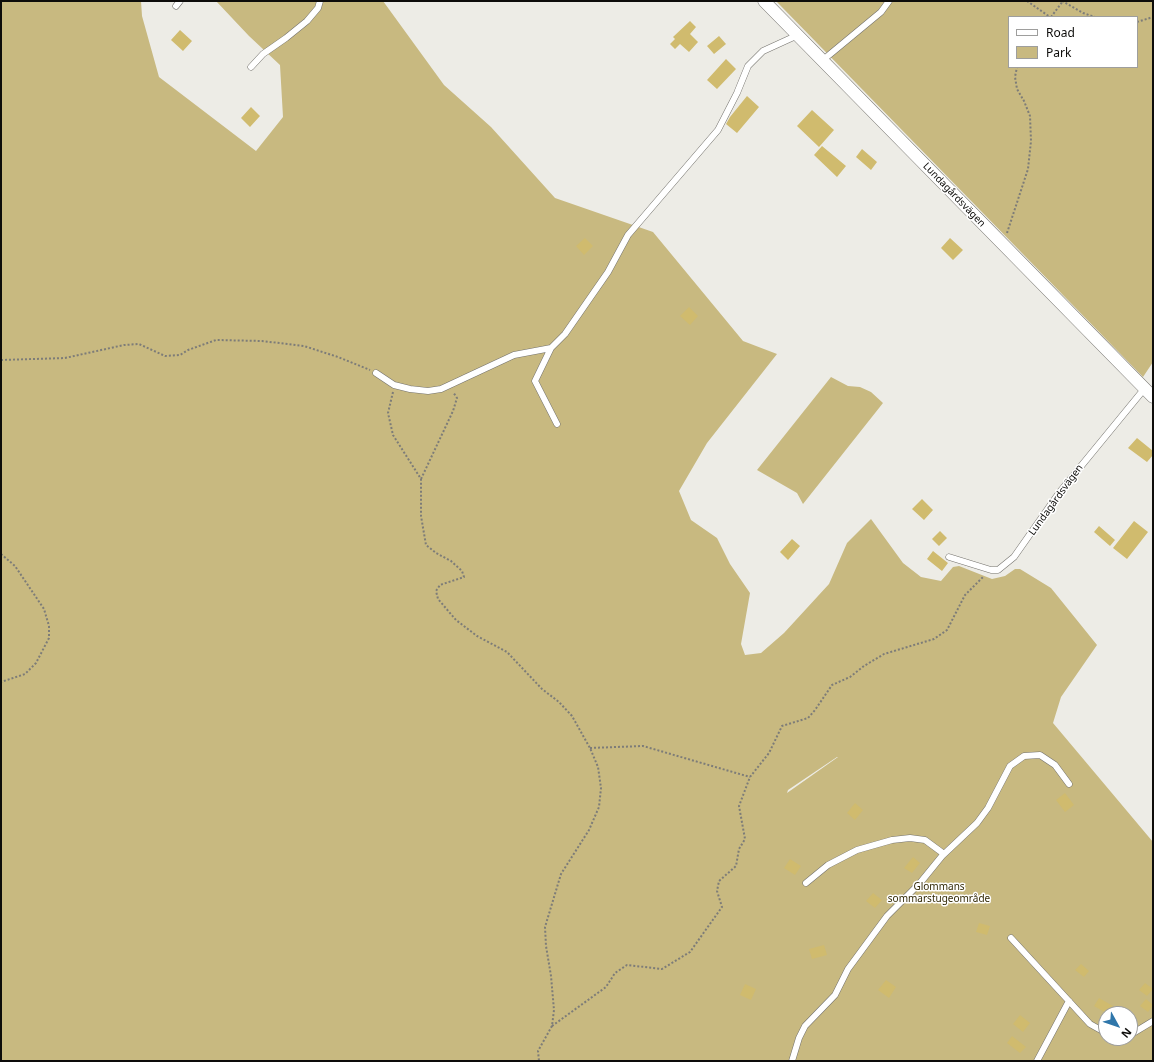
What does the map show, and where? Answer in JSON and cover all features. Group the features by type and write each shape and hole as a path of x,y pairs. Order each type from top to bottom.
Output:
{"street":[{"name":"Lundagårdsvägen","path":"764,1 1149,392"}],"lane":[{"path":"251,67 263,54 307,21 318,8 320,1"},
{"path":"823,60 881,12 889,1"},
{"path":"557,424 535,381 551,348 564,334 608,272 628,235 718,130 737,94 748,66 764,51 798,35"},
{"path":"376,373 394,384 428,391 450,386 514,355 551,348"},
{"name":"Lundagårdsvägen","path":"991,570 998,570 1014,557 1067,482 1149,392"},
{"path":"949,557 991,570"},
{"path":"792,1061 799,1038 805,1026 835,995 848,969 887,916 920,883 944,854 977,823 988,808 1010,766 1024,756 1040,755 1055,765 1070,784"},
{"path":"806,883 828,865 858,850 892,840 910,838 925,840 944,854"},
{"path":"1011,938 1090,1024 1098,1028"},
{"path":"1037,1061 1069,1001"},
{"path":"1138,1030 1153,1021"}],"path":[{"path":"1027,1 1050,16"},
{"path":"1052,16 1062,1 1083,13 1092,16"},
{"path":"1138,22 1153,17"},
{"path":"1004,246 1008,226 1015,210 1028,169 1031,141 1030,116 1017,89 1015,77 1017,68"},
{"path":"1,360 65,358 124,345 139,344 165,356 180,355 188,350 216,340 262,341 304,346 338,357 376,373"},
{"path":"394,384 388,413 392,435 420,479"},
{"path":"450,386 457,398 420,479 421,516 426,545 436,553 451,561 462,571 464,577 440,585 436,591 438,599 456,620 477,636 507,652 542,689 559,702 572,716 590,748 598,767 600,781 599,807 589,830 561,874 546,927 546,946 554,995 552,1026"},
{"path":"1,554 15,566 44,609 49,626 49,638 36,663 25,674 1,682"},
{"path":"538,1061 538,1051 552,1026 606,987 615,973 627,965 662,969 690,952 722,907 717,891 719,881 736,866 739,849 745,839 739,806 750,777 769,753 782,726 808,718 832,685 850,677 864,666 884,654 934,639 947,630 966,595 991,570"},
{"path":"590,748 643,746 750,777"}],"green space":[{"name":"Glommans sommarstugeområde","path":"1,1 141,1 142,16 159,77 256,151 283,117 280,65 249,36 216,1 383,1 444,85 491,127 555,198 653,232 743,341 777,354 707,443 679,491 691,520 717,538 730,564 750,593 741,644 745,655 761,653 784,633 829,584 847,543 871,519 903,563 921,577 941,581 953,567 959,566 992,579 1005,576 1015,569 1020,569 1051,588 1097,645 1061,697 1053,723 1153,842 1153,1061 1,1061","holes":["838,757 787,793 788,790"]},
{"path":"776,1 1153,1 1153,362 1143,377"},
{"path":"831,377 848,386 860,387 871,392 883,403 803,504 797,493 757,470"}],"building":[{"path":"690,21 696,27 690,34 698,42 689,52 680,44 675,49 670,44 675,39 673,37"},
{"path":"180,30 192,41 183,51 171,40"},
{"path":"719,36 726,44 714,54 707,46"},
{"path":"726,59 736,69 717,89 707,80"},
{"path":"747,96 759,107 737,133 726,124"},
{"path":"251,107 260,116 250,127 241,118"},
{"path":"812,110 834,130 819,147 797,126"},
{"path":"822,146 846,166 837,177 814,155"},
{"path":"862,149 877,162 871,170 856,157"},
{"path":"585,238 593,246 584,255 576,246"},
{"path":"950,238 963,250 953,260 941,248"},
{"path":"689,307 698,316 690,325 680,316"},
{"path":"1137,438 1153,451 1153,455 1147,462 1128,448"},
{"path":"922,499 933,510 924,520 912,509"},
{"path":"1134,521 1148,532 1127,559 1113,548"},
{"path":"1099,526 1115,540 1110,546 1094,532"},
{"path":"940,531 947,538 939,546 932,539"},
{"path":"792,539 800,546 788,560 780,552"},
{"path":"933,551 948,563 942,571 927,559"},
{"path":"1065,793 1074,805 1065,812 1056,800"},
{"path":"855,803 863,810 855,820 847,813"},
{"path":"913,857 920,863 912,873 904,868"},
{"path":"790,859 801,866 795,875 784,868"},
{"path":"873,893 882,900 875,908 866,901"},
{"path":"979,923 990,926 987,935 976,932"},
{"path":"824,945 827,955 812,959 809,949"},
{"path":"1081,964 1089,971 1084,977 1075,970"},
{"path":"886,980 896,987 889,998 878,990"},
{"path":"1145,983 1153,989 1147,996 1139,990"},
{"path":"745,984 756,989 751,1000 740,995"},
{"path":"1099,998 1113,1006 1098,1006 1098,1008 1094,1006"},
{"path":"1146,999 1153,1005 1148,1012 1140,1006"},
{"path":"1020,1015 1030,1023 1023,1032 1013,1024"},
{"path":"1012,1036 1026,1047 1020,1053 1007,1043"}]}
